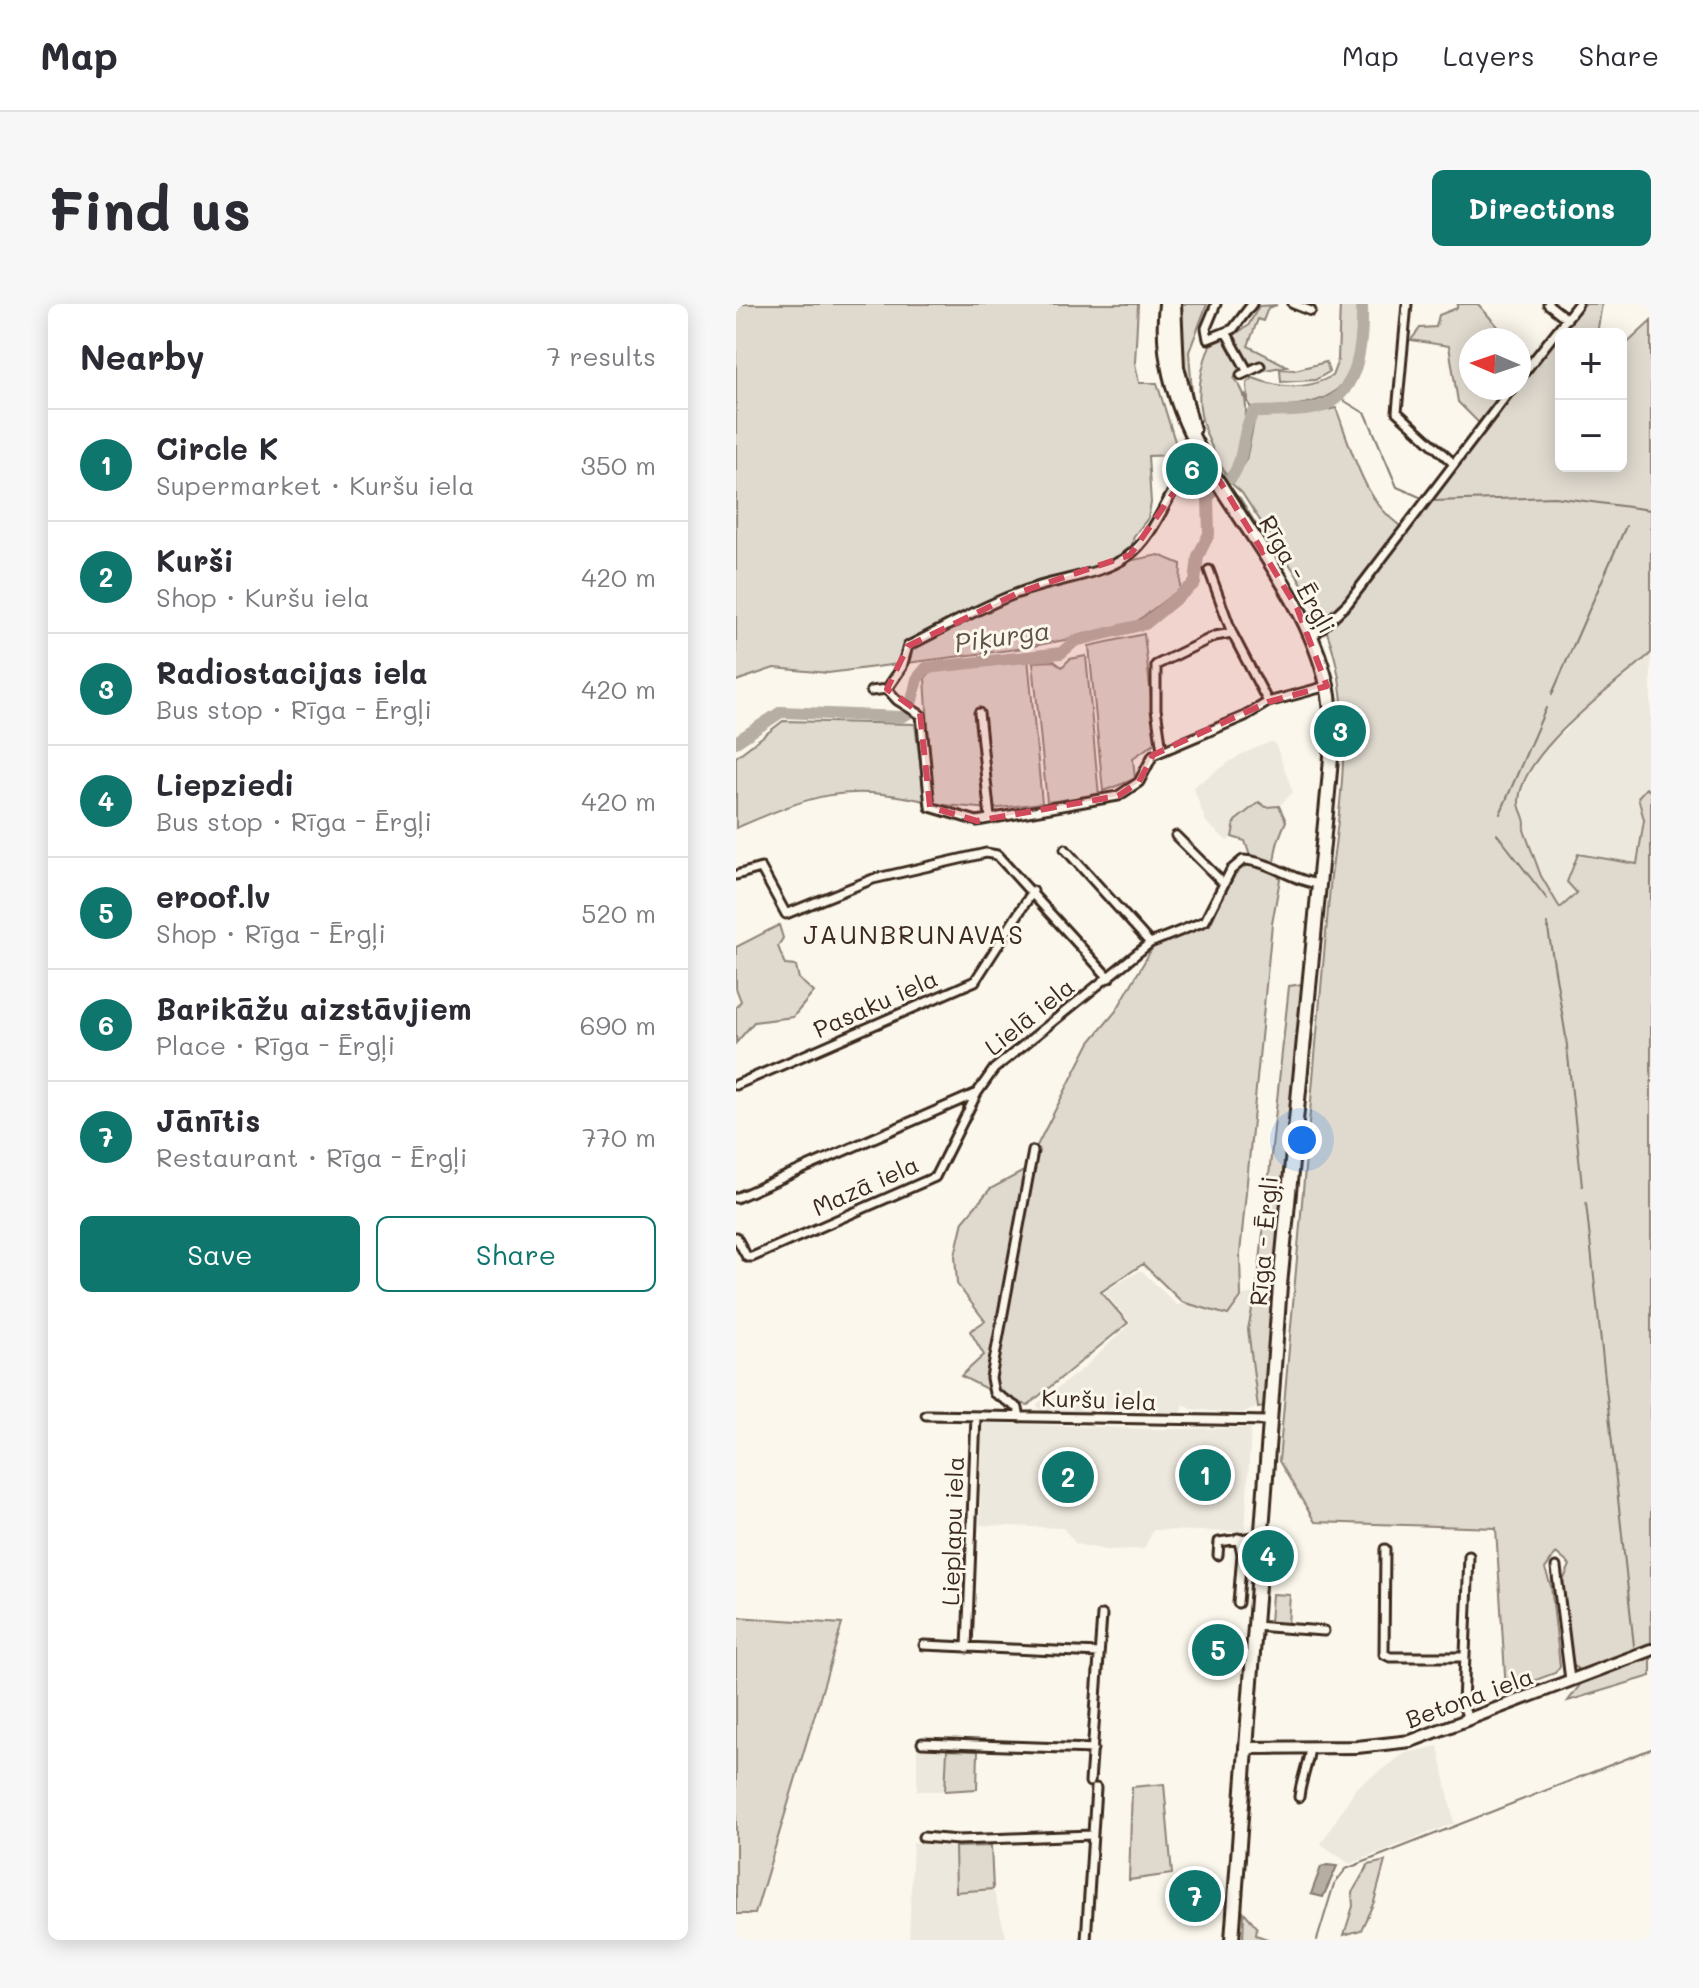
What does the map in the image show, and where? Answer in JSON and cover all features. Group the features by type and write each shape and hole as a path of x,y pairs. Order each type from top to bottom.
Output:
{"main road":[{"name":"Rīga - Ērgļi","path":"1165,304 1164,321 1172,388 1181,418 1297,608 1311,638 1327,686 1331,748 1270,1421 1232,1940"},
{"name":"Rīga - Ērgļi","path":"1174,304 1177,367 1194,437"},
{"name":"Betona iela","path":"1245,1748 1395,1744 1468,1720 1651,1650"}],"street":[{"path":"1216,304 1206,328 1208,339 1240,323 1252,304"},
{"path":"1293,304 1311,311"},
{"path":"1407,304 1397,412 1453,463"},
{"path":"1548,304 1567,319"},
{"path":"1531,364 1578,304"},
{"path":"1226,332 1244,373 1260,366"},
{"path":"1311,638 1348,603 1503,400"},
{"path":"887,689 902,667 908,646 968,614 1020,592 1130,555 1168,501 1183,470 1202,452"},
{"path":"1209,570 1232,633 1268,702"},
{"path":"1162,750 1153,669 1215,636 1232,633"},
{"path":"871,691 887,689 921,715 930,807 977,821 1118,796 1139,782 1148,760 1162,750 1245,716 1268,702 1327,686"},
{"path":"979,713 990,818"},
{"path":"1176,836 1223,883"},
{"path":"1065,849 1150,943"},
{"path":"736,875 761,868 786,914 873,879 986,853 1003,858 1109,978"},
{"name":"Lielā iela","path":"736,1198 977,1093 994,1069 1150,943 1205,921 1223,883 1243,860 1257,860 1301,881 1319,884"},
{"name":"Pasaku iela","path":"736,1085 975,981 981,977 1033,891"},
{"name":"Mazā iela","path":"736,1237 747,1257 752,1257 935,1177 977,1093"},
{"path":"1020,1417 1018,1408 994,1393 991,1378 1033,1151"},
{"name":"Kuršu iela","path":"926,1415 1270,1421"},
{"name":"Lieplapu iela","path":"967,1648 976,1416"},
{"path":"1218,1555 1219,1542 1261,1536"},
{"path":"1238,1538 1242,1554 1238,1603"},
{"path":"1385,1549 1384,1654 1390,1657 1464,1657"},
{"path":"1468,1720 1463,1704 1469,1556"},
{"path":"1556,1567 1570,1680"},
{"path":"1086,1940 1093,1749 1102,1615"},
{"path":"1254,1626 1324,1631"},
{"path":"924,1645 1099,1653"},
{"path":"922,1743 1093,1749"},
{"path":"1299,1797 1301,1779 1308,1772 1310,1747"},
{"path":"923,1837 958,1840 1091,1835"}],"highlighted area":[{"path":"1202,452 1297,608 1327,686 1268,702 1153,755 1139,782 1118,796 977,821 930,807 920,713 887,689 908,646 1020,592 1130,555"}],"shaded area":[{"path":"736,304 1138,304 1135,363 1139,383 1157,383 1177,448 1176,455 1148,456 1151,503 1148,518 1134,536 1128,561 1159,555 1181,564 1180,589 1128,628 1017,649 828,673 774,668 736,681"},
{"path":"1179,304 1207,304 1189,352 1193,406 1180,352"},
{"path":"1340,304 1361,304 1354,358 1338,389 1306,404 1252,408 1248,402 1247,383 1253,378 1273,384 1302,386 1332,376 1338,360"},
{"path":"1458,304 1478,304 1499,328 1459,328 1459,400 1531,400 1531,370 1555,340 1555,472 1627,472 1627,343 1651,321 1651,653 1553,740 1524,781 1519,800 1524,830 1541,876 1560,908 1577,893 1567,882 1578,854 1637,864 1644,820 1638,797 1646,788 1651,792 1651,1676 1568,1701 1594,1666 1579,1670 1572,1664 1563,1581 1570,1565 1556,1553 1545,1569 1551,1586 1560,1666 1555,1673 1506,1691 1496,1528 1315,1522 1279,1461 1344,739 1338,670 1329,637 1315,606 1289,563 1242,493 1230,482 1246,460 1255,417 1310,414 1336,408 1354,459 1370,492 1380,507 1407,530 1485,429 1458,402 1449,346 1411,340 1420,328 1436,327 1439,315 1457,308"},
{"path":"1584,304 1602,304 1598,328 1565,328"},
{"path":"1277,305 1268,308 1263,321 1258,319 1248,346 1287,366 1260,371 1262,362 1247,364 1234,344 1233,335 1248,326 1259,306"},
{"path":"1225,338 1241,367 1234,379 1245,399 1246,411 1233,472 1227,476 1204,427 1199,396 1210,345"},
{"path":"1326,362 1329,372 1315,380 1281,382 1280,369 1295,370"},
{"path":"1232,493 1240,498 1318,627 1310,624"},
{"path":"1144,634 1156,742 1133,758 1135,779 1103,791 1089,646"},
{"path":"1651,651 1651,849 1637,864 1577,892 1560,908 1541,876 1524,830 1519,801 1530,769 1548,746 1569,728 1565,721"},
{"path":"1086,656 1099,796 1047,802 1033,662 1054,661 1062,667 1070,659"},
{"path":"1028,658 1042,803 991,809 933,804 925,678 931,671"},
{"path":"783,721 915,724 925,801 871,793 828,795 786,807 736,828 736,757"},
{"path":"1270,742 1275,743 1293,792 1279,806 1266,807 1259,802 1236,821 1232,837 1227,841 1206,822 1193,787 1240,755"},
{"path":"1259,802 1266,807 1279,806 1286,821 1275,857 1280,879 1272,924 1240,1254 1241,1297 1228,1315 1182,1302 1143,1264 1101,1292 1128,1323 1028,1405 1010,1401 961,1376 984,1355 970,1331 985,1321 957,1284 955,1255 963,1221 990,1189 1024,1171 1090,1042 1116,1011 1154,945 1210,925 1233,874 1252,862 1245,841 1232,837 1235,821"},
{"path":"779,925 783,938 778,946 785,965 796,966 799,979 814,992 793,1017 754,1022 736,1043 736,1007 741,1001 736,988 736,947"},
{"path":"1303,984 1270,1316 1265,1407 1258,1408 1248,1329 1258,1280 1289,986"},
{"path":"1141,1270 1177,1305 1265,1292 1256,1408 1243,1413 1221,1412 1191,1409 1184,1404 1181,1417 1121,1409 1116,1405 1109,1410 1047,1412 1038,1408 1037,1404 1086,1366 1131,1323 1104,1292"},
{"path":"982,1423 1158,1429 1251,1428 1245,1532 1153,1530 1144,1549 1105,1550 1076,1544 1063,1528 980,1525"},
{"path":"1272,1594 1290,1595 1288,1624 1270,1623"},
{"path":"736,1617 842,1624 755,1914 736,1914"},
{"path":"1438,1746 1454,1823 1350,1864 1321,1844 1356,1788 1405,1753"},
{"path":"917,1748 947,1750 945,1791 917,1791"},
{"path":"947,1750 978,1751 977,1789 945,1791"},
{"path":"1164,1784 1172,1874 1129,1880 1132,1787"},
{"path":"913,1843 955,1847 956,1891 993,1889 1007,1940 909,1940"},
{"path":"991,1846 993,1889 956,1892 955,1847"},
{"path":"1385,1861 1374,1902 1361,1930 1344,1935 1353,1906 1352,1893 1368,1865"},
{"path":"1337,1866 1323,1897 1311,1894 1321,1867"},
{"path":"1244,1912 1257,1927 1256,1935 1270,1940 1243,1940"}],"waterway":[{"name":"Piķurga","path":"1231,478 1236,471 1254,412 1312,409 1328,404 1340,395 1349,382 1359,352 1362,304"},
{"path":"1245,394 1253,414"},
{"path":"1338,397 1366,414 1397,487 1422,498"},
{"name":"Piķurga","path":"736,742 781,712 901,717 909,713 917,679 926,668 1061,653 1075,641 1145,624 1195,583 1198,556 1209,534 1208,497 1216,489"},
{"path":"1234,495 1259,535"},
{"path":"1434,501 1555,497 1651,510"},
{"path":"1552,694 1626,526"},
{"path":"1302,605 1314,624"},
{"path":"1322,645 1334,686"},
{"path":"1500,814 1546,708"},
{"path":"1497,834 1547,899"},
{"path":"1547,923 1566,1037 1582,1186"},
{"path":"1586,1203 1634,1646"},
{"path":"1317,1940 1334,1884 1346,1869 1651,1749"}],"place":[{"name":"Barikāžu aizstāvjiem","path":"1192,469"},
{"name":"Radiostacijas iela","path":"1340,731"},
{"name":"Circle K","path":"1205,1475"},
{"name":"Kurši","path":"1068,1477"},
{"name":"Liepziedi","path":"1268,1556"},
{"name":"eroof.lv","path":"1218,1650"},
{"name":"Jānītis","path":"1195,1896"}],"district":[{"name":"JAUNBRUNAVAS","path":"914,934"}]}
